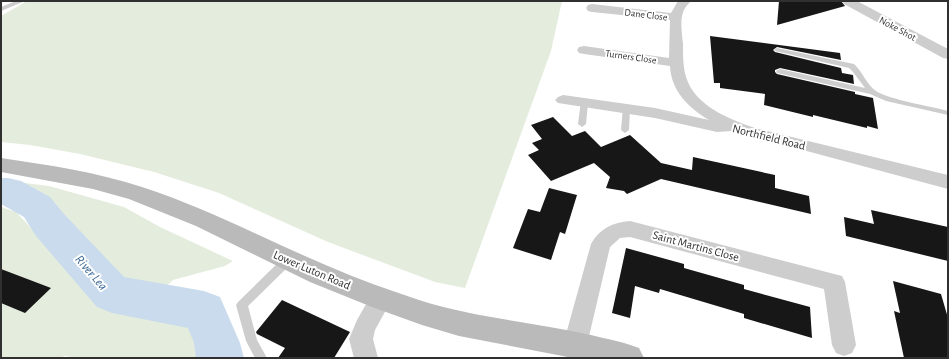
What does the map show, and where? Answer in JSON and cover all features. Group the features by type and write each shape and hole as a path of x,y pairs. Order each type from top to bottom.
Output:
{"main road":[{"name":"Lower Luton Road","path":"1,165 53,172 136,193 204,220 288,260 381,299 459,323 575,345 629,358"}],"street":[{"path":"685,1 680,5 676,17 677,68 681,84 693,100 711,115 733,126"},
{"name":"Noke Shot","path":"848,1 948,55"},
{"name":"Dane Close","path":"592,8 676,17"},
{"name":"Turners Close","path":"584,50 677,63"},
{"name":"Northfield Road","path":"563,100 626,109 717,127 733,126 948,182"},
{"path":"675,118 693,100"},
{"name":"Saint Martins Close","path":"575,345 601,244 612,233 630,229 834,282 844,345"},
{"path":"362,357 361,340 365,327 381,299"}],"lane":[{"path":"1,9 22,1"},
{"path":"777,50 851,66 856,70 872,92"},
{"path":"780,71 872,92 889,99 948,112"},
{"path":"582,124 584,103"},
{"path":"625,130 626,109"},
{"path":"261,358 252,341 242,305 288,260"}],"green space":[{"path":"27,1 562,1 551,51 465,288 435,282 328,242 219,193 154,172 80,154 30,145 1,142 1,16"},
{"path":"1,180 49,186 124,207 160,227 233,261 225,266 173,280 150,302 112,294 50,225 37,207 8,191 1,191"},
{"path":"1,207 16,212 65,264 110,307 165,310 193,319 205,339 205,358 81,358 64,356 62,358 1,358"}],"building":[{"path":"779,1 841,1 845,6 777,25"},
{"path":"710,36 840,53 841,60 777,47 773,50 775,52 841,68 842,73 853,75 854,84 780,68 775,70 775,72 777,74 855,92 855,94 873,98 878,129 867,126 867,128 813,115 813,117 764,105 765,94 720,88 720,83 714,83"},
{"path":"553,117 572,136 585,131 601,147 630,135 661,163 692,170 693,157 775,175 775,188 809,196 811,214 661,179 627,194 624,191 606,188 610,177 594,163 551,181 528,155 539,150 532,143 542,139 531,125"},
{"path":"549,188 577,195 565,234 560,232 551,260 513,248 528,209 540,212"},
{"path":"871,210 948,227 948,261 846,236 844,217 874,224"},
{"path":"626,248 684,264 684,268 744,285 744,289 810,307 812,338 744,318 744,314 660,289 659,293 635,286 630,318 612,313"},
{"path":"1,269 51,288 25,313 1,303"},
{"path":"893,281 941,294 948,318 948,358 904,358 894,311 900,313"},
{"path":"282,300 350,332 334,358 278,358 285,348 257,334 256,332"}],"waterway":[{"name":"River Lea","path":"1,191 8,191 37,207 50,225 112,294 204,311 217,343 220,358"}]}
